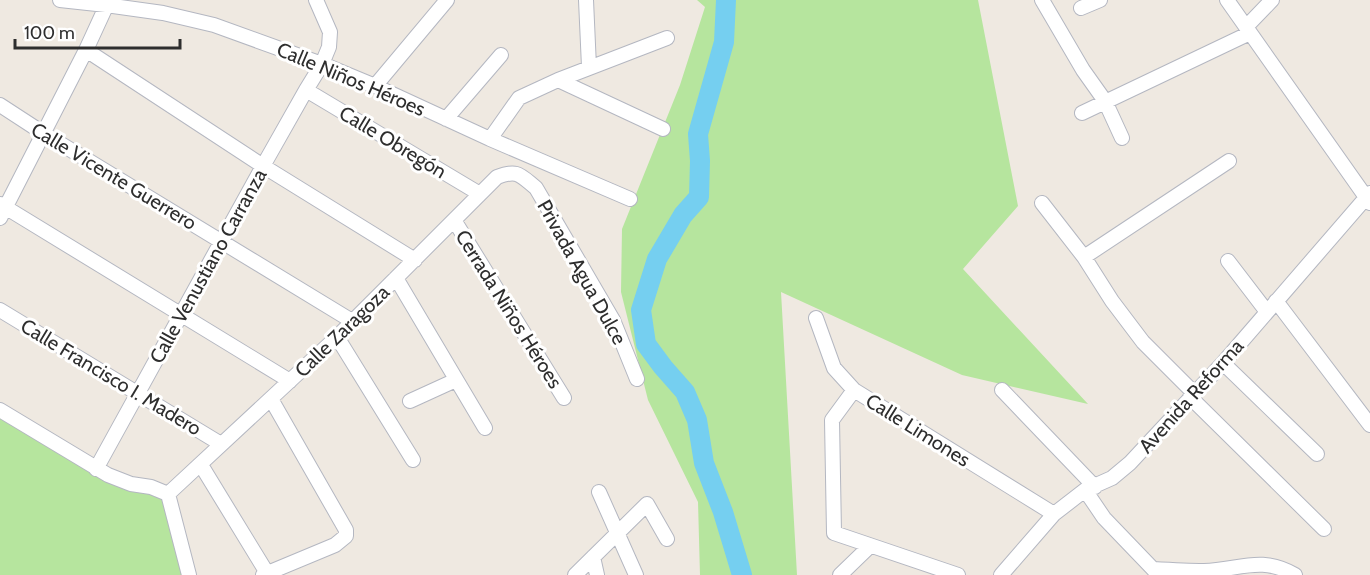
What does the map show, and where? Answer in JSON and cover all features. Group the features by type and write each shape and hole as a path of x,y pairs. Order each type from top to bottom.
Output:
{"street":[{"name":"Calle Niños Héroes","path":"60,0 107,2 214,25 314,77 375,86 490,139 630,199"},
{"name":"Calle Venustiano Carranza","path":"96,469 263,165 314,77 328,47 330,32 316,0"},
{"path":"375,86 447,0"},
{"path":"586,0 589,67"},
{"path":"1042,0 1083,70 1105,101 1122,138"},
{"path":"1081,8 1100,0"},
{"path":"1227,0 1368,198"},
{"path":"1082,113 1248,30 1272,0"},
{"path":"107,2 86,50 2,210 290,381"},
{"path":"490,139 519,98 589,67 667,38"},
{"path":"86,50 415,260"},
{"path":"446,119 501,55"},
{"name":"Calle Obregón","path":"314,77 480,194"},
{"path":"558,80 663,129"},
{"name":"Calle Vicente Guerrero","path":"0,105 43,134 352,321"},
{"path":"1084,256 1229,161"},
{"name":"Calle Zaragoza","path":"168,494 337,338 497,177 509,172 516,173"},
{"name":"Privada Agua Dulce","path":"516,173 536,188 613,320 637,380"},
{"name":"Avenida Reforma","path":"1000,575 1054,514 1090,489 1112,478 1130,463 1223,363 1368,198"},
{"path":"1042,203 1084,256 1112,301 1143,342 1324,529"},
{"name":"Cerrada Niños Héroes","path":"454,220 564,398"},
{"path":"1228,261 1271,307 1370,425"},
{"path":"396,278 485,428"},
{"name":"Calle Francisco I. Madero","path":"0,310 221,444"},
{"name":"Calle Limones","path":"816,318 834,368 854,390 1054,514"},
{"path":"337,338 413,460"},
{"path":"1223,363 1317,454"},
{"path":"410,402 456,380"},
{"path":"854,390 832,420 834,533 958,575"},
{"path":"1002,390 1090,489 1104,518 1157,572 1206,571 1251,565 1274,565 1295,575"},
{"path":"201,465 265,574 335,545 346,536 346,530 271,399"},
{"path":"0,410 96,469 131,484 168,494 189,575"},
{"path":"599,492 636,575"},
{"path":"575,575 647,504 667,539"},
{"path":"840,575 870,546"},
{"path":"593,557 597,575"}],"green space":[{"path":"697,0 978,0 1018,206 963,269 1088,404 962,375 781,292 797,575 700,575 698,502 648,400 621,292 622,229 680,85 705,7"},
{"path":"0,410 96,469 168,494 189,575 0,575"}],"waterway":[{"path":"726,0 724,42 698,134 699,197 683,215 657,259 641,310 646,344 685,392 697,420 704,463 723,512 742,575"}]}
